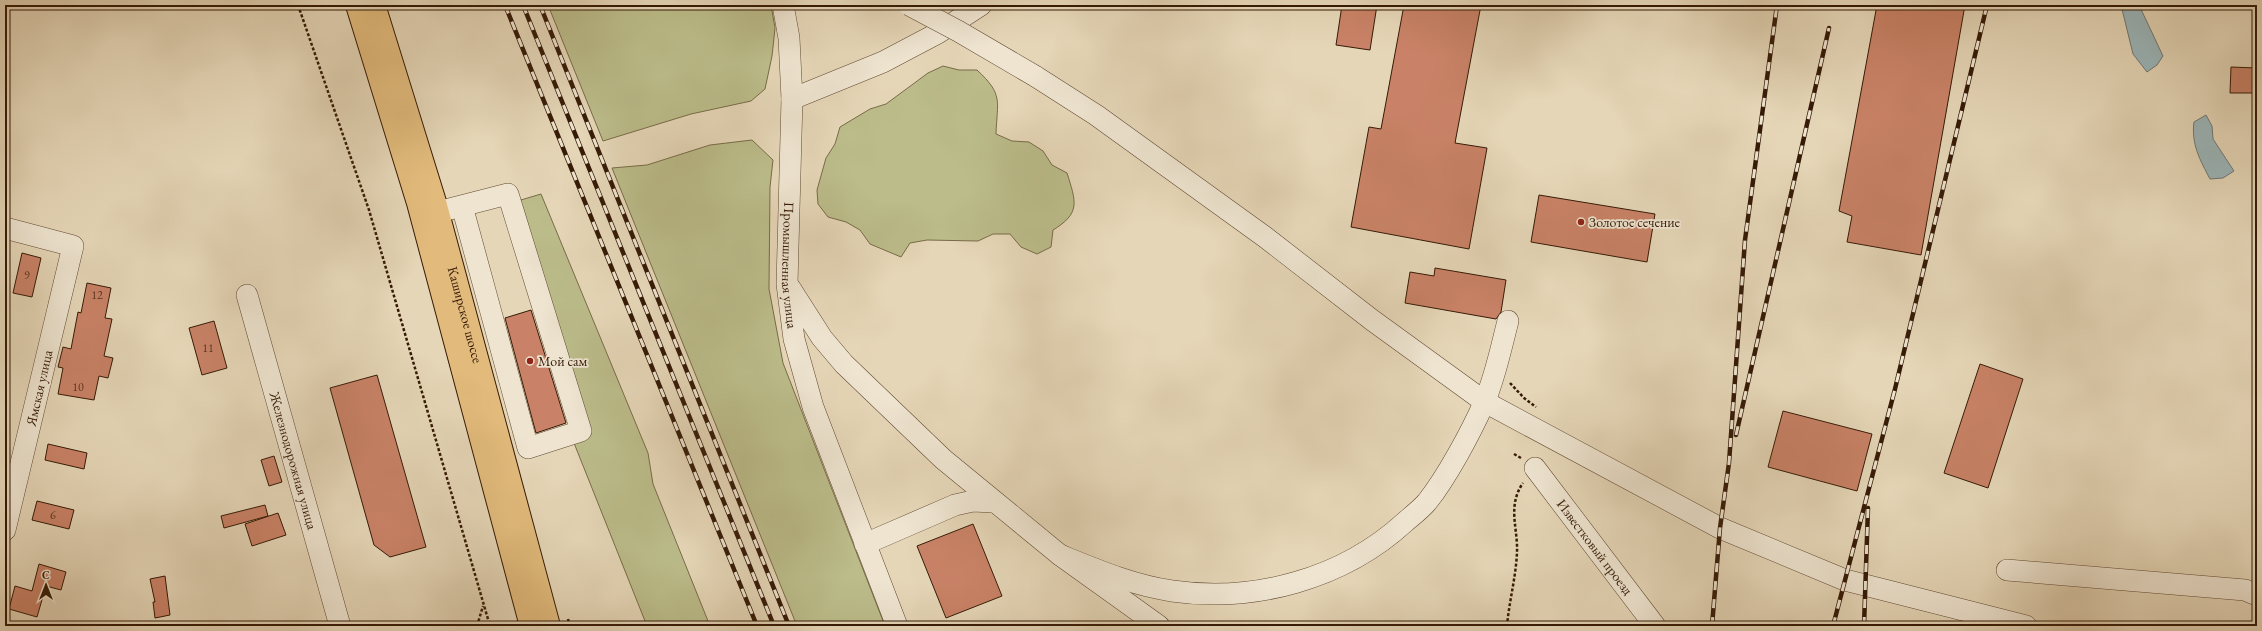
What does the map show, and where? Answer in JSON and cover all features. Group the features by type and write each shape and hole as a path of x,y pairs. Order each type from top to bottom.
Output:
{"main road":[{"name":"Каширское шоссе","path":"357,5 418,203 531,626"},
{"name":"Каширское шоссе","path":"374,5 438,212 549,626"}],"street":[{"name":"Промышленная улица","path":"783,5 788,38 792,99 787,284 799,360 813,407 897,626"},
{"path":"909,5 958,30 1035,76 1096,115 1485,402 1720,528 1845,580 2026,626"},
{"path":"792,99 883,62 938,34 981,5"},
{"path":"438,212 508,194 581,431 528,448 462,206"},
{"name":"Ямская улица","path":"5,228 73,246 5,530"},
{"path":"787,284 822,338 844,364 943,459 1060,555 1159,626"},
{"name":"Железнодорожная улица","path":"247,295 340,626"},
{"path":"1060,555 1120,579 1172,591 1223,594 1266,590 1308,579 1356,558 1393,533 1426,503 1443,478 1485,402 1508,322"},
{"name":"Известковый проезд","path":"1535,468 1656,626"},
{"path":"865,544 955,505 973,501 994,502"},
{"path":"2007,570 2245,590 2257,595"}],"path":[{"path":"298,5 369,210 490,626"},
{"path":"1498,357 1504,360 1510,383 1524,398 1540,410"},
{"path":"1507,626 1517,552 1513,515 1520,488 1535,468"},
{"path":"477,626 484,604"}],"green space":[{"path":"548,5 771,5 775,28 772,56 765,89 751,101 691,114 603,141"},
{"path":"943,66 959,70 977,70 992,86 997,99 996,134 1012,141 1029,142 1043,151 1052,165 1067,173 1073,192 1074,206 1068,218 1053,230 1051,247 1037,254 1021,247 1010,234 993,234 978,241 927,240 910,243 901,257 870,244 860,230 846,222 828,217 818,204 817,190 826,158 835,144 840,127 870,109 886,104 928,73"},
{"path":"752,140 773,160 770,187 769,289 783,363 885,626 797,626 612,168 647,165 710,145"},
{"path":"541,194 648,453 653,484 710,626 647,626 572,438 514,202"}],"water":[{"path":"2121,5 2139,5 2163,56 2157,65 2147,72 2133,54"},
{"path":"2206,115 2212,126 2213,139 2234,171 2223,178 2210,179 2195,145 2193,130 2194,122"}],"building":[{"path":"1342,5 1377,5 1370,50 1336,45"},
{"path":"1404,5 1481,5 1455,143 1487,148 1469,249 1351,227 1369,127 1381,129"},
{"path":"1877,5 1965,5 1921,255 1847,242 1852,216 1839,211"},
{"path":"2231,67 2257,68 2257,93 2230,93"},
{"path":"1539,195 1655,214 1647,262 1531,242"},
{"path":"22,253 41,258 32,297 13,293"},
{"path":"1435,268 1506,280 1501,312 1496,319 1405,303 1410,272 1434,276"},
{"path":"87,283 111,288 105,318 112,319 104,356 113,358 108,378 99,376 94,400 58,394 63,368 58,367 63,347 71,349 78,312 81,313"},
{"name":"Мой сам","path":"531,310 566,423 536,433 505,318"},
{"path":"214,321 227,368 202,375 189,328"},
{"path":"1980,364 2023,379 1988,488 1944,473"},
{"path":"377,375 426,547 390,557 374,545 330,388"},
{"path":"1783,411 1872,434 1857,491 1768,467"},
{"path":"48,444 87,453 84,469 45,460"},
{"path":"274,456 282,482 269,486 261,460"},
{"path":"37,501 74,510 69,529 32,520"},
{"path":"265,505 268,516 224,528 221,516"},
{"path":"278,513 286,535 252,546 245,524"},
{"path":"973,524 1002,596 946,618 917,546"},
{"path":"39,564 66,572 61,590 46,586 37,617 9,609 15,586 32,591"},
{"path":"165,576 170,615 155,618 153,602 155,602 150,579"}],"railway":[{"path":"505,5 757,626"},
{"path":"523,5 774,626"},
{"path":"540,5 789,626"},
{"path":"1712,626 1720,528 1729,463 1745,240 1777,5"},
{"path":"1833,626 1895,389 1987,5"},
{"path":"1736,435 1829,28"},
{"path":"1864,626 1868,508"}],"place":[{"name":"Золотое сечение","path":"1581,222"},
{"name":"Мой сам","path":"530,361"}]}
